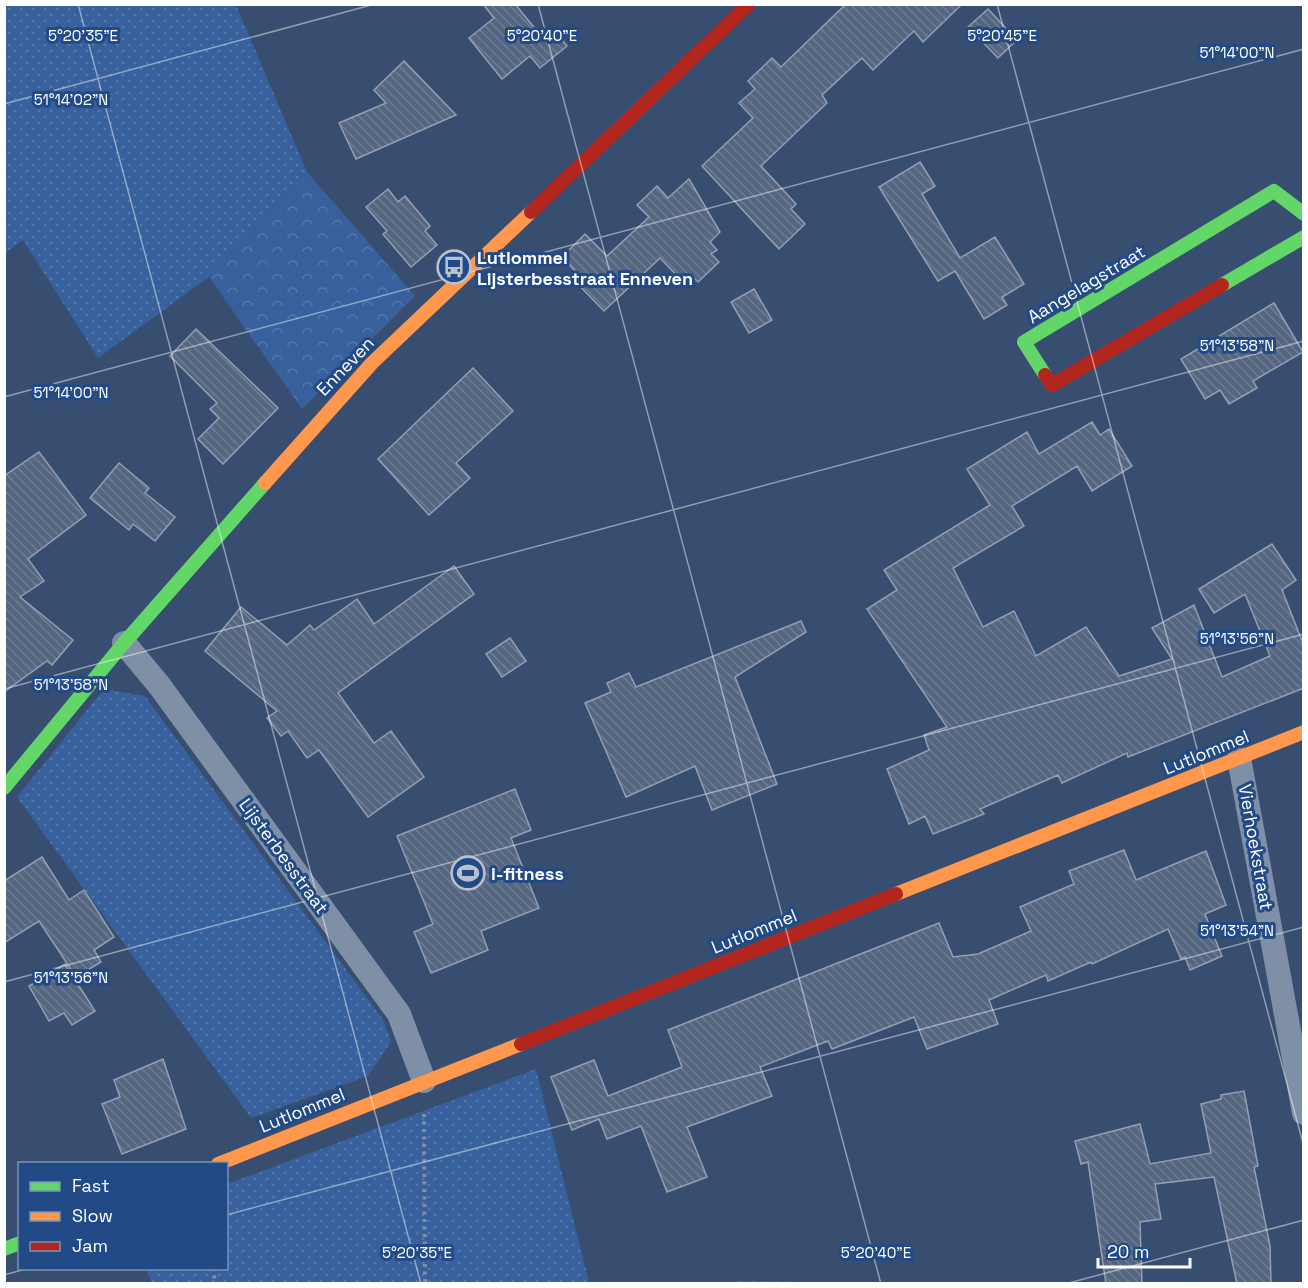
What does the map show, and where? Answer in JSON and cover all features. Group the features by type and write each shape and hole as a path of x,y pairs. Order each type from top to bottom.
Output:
{"street":[{"name":"Enneven","path":"4,788 124,643 372,363 749,4"},
{"name":"Aangelagstraat","path":"1304,214 1274,190 1024,342 1052,386 1304,237"},
{"name":"Lijsterbesstraat","path":"124,643 159,685 399,1014 424,1081"},
{"name":"Lutlommel","path":"223,1162 1304,732"},
{"name":"Vierhoekstraat","path":"1239,758 1304,1113"}],"path":[{"path":"424,1081 425,1284"}],"green space":[{"path":"5,5 236,5 307,172 209,277 98,358 23,240 5,253"},
{"path":"307,172 415,296 302,409 209,277"},
{"path":"104,689 145,696 384,1021 391,1042 368,1076 251,1118 17,797"},
{"path":"536,1069 589,1283 152,1283 146,1270 228,1270 228,1184"},
{"path":"735,1281 903,1283 735,1284"}],"building":[{"path":"483,4 515,4 542,37 553,29 567,46 540,68 530,56 502,79 469,38 494,18"},
{"path":"846,4 962,4 923,42 914,31 873,70 862,58 822,95 827,103 761,166 796,204 791,209 805,224 779,249 702,166 753,118 739,103 755,89 748,81 772,58 781,67"},
{"path":"988,9 1017,40 998,58 968,27"},
{"path":"404,61 456,115 356,159 339,123 386,103 374,90"},
{"path":"920,162 935,186 922,194 960,258 995,237 1024,284 1002,297 1007,305 984,319 955,271 938,281 879,187"},
{"path":"689,179 720,232 710,242 717,250 711,254 719,262 698,282 690,274 682,281 660,258 604,311 570,276 575,271 562,257 585,234 607,256 649,217 637,205 657,186 668,198"},
{"path":"388,189 398,202 405,196 430,226 425,231 437,245 411,267 383,234 387,231 366,207"},
{"path":"754,289 772,320 749,333 731,302"},
{"path":"1274,303 1303,352 1253,381 1257,388 1229,404 1220,390 1205,399 1181,359"},
{"path":"196,329 278,408 223,464 198,439 219,418 210,409 217,403 170,356"},
{"path":"473,368 513,411 456,463 470,478 429,515 378,459"},
{"path":"1092,422 1100,435 1109,429 1132,466 1092,491 1077,466 1012,506 1024,526 953,568 983,627 1014,611 1036,656 1086,627 1119,676 1172,659 1152,628 1194,605 1222,677 1270,656 1245,594 1214,613 1199,589 1272,544 1296,580 1282,590 1304,646 1304,688 1128,757 1127,753 1062,783 1058,775 980,809 984,814 933,834 925,816 909,824 887,769 929,750 924,735 947,727 867,609 897,590 884,570 990,505 967,469 1027,432 1039,454"},
{"path":"39,452 86,515 28,559 44,581 20,597 73,640 52,665 47,661 4,692 4,476"},
{"path":"119,463 149,488 145,493 175,517 155,541 133,524 129,530 90,498"},
{"path":"454,566 474,594 338,693 374,743 391,731 424,777 368,817 319,750 307,758 288,731 281,736 267,718 277,711 205,651 241,607 287,645 310,625 314,630 357,599 374,624"},
{"path":"801,621 806,632 735,677 777,784 712,810 695,766 626,797 585,703 611,692 607,683 629,673 636,687"},
{"path":"510,638 526,661 502,677 486,654"},
{"name":"i-fitness","path":"515,789 531,830 511,838 539,908 481,931 488,950 431,973 414,932 433,924 397,836"},
{"path":"1124,850 1136,880 1206,851 1226,905 1205,914 1222,956 1190,970 1185,957 1181,959 1168,929 1092,964 1091,962 1048,981 1046,975 989,1000 998,1024 927,1049 914,1017 832,1049 828,1041 760,1067 772,1096 687,1127 707,1177 667,1192 641,1126 607,1139 599,1119 572,1130 551,1077 594,1060 608,1096 682,1067 668,1030 939,923 953,957 978,954 1031,931 1020,907 1074,884 1069,871"},
{"path":"42,857 69,900 84,890 114,937 94,950 101,962 76,977 39,921 4,943 4,881"},
{"path":"65,964 95,1011 72,1025 64,1013 49,1021 29,986"},
{"path":"163,1059 186,1129 122,1154 102,1104 120,1097 114,1080"},
{"path":"1244,1091 1258,1166 1254,1167 1270,1246 1271,1284 1237,1284 1214,1177 1155,1184 1161,1219 1140,1222 1142,1284 1106,1284 1088,1162 1081,1164 1075,1141 1140,1124 1150,1164 1211,1153 1201,1104 1221,1099 1221,1095"}],"traffic: fast":[{"path":"1045,375 1024,342 1274,191 1304,214"},
{"path":"1222,285 1304,237"},
{"path":"4,788 124,643 265,483"},
{"path":"4,1249 18,1244"}],"traffic: slow":[{"path":"265,483 372,363 531,212"},
{"path":"896,894 1304,732"},
{"path":"223,1162 521,1044"}],"traffic: jam":[{"path":"531,212 749,4"},
{"path":"1045,375 1052,385 1222,285"},
{"path":"521,1044 896,894"}],"place":[{"name":"Lutlommel Lijsterbesstraat Enneven","path":"454,267"},
{"name":"i-fitness","path":"468,873"}]}
